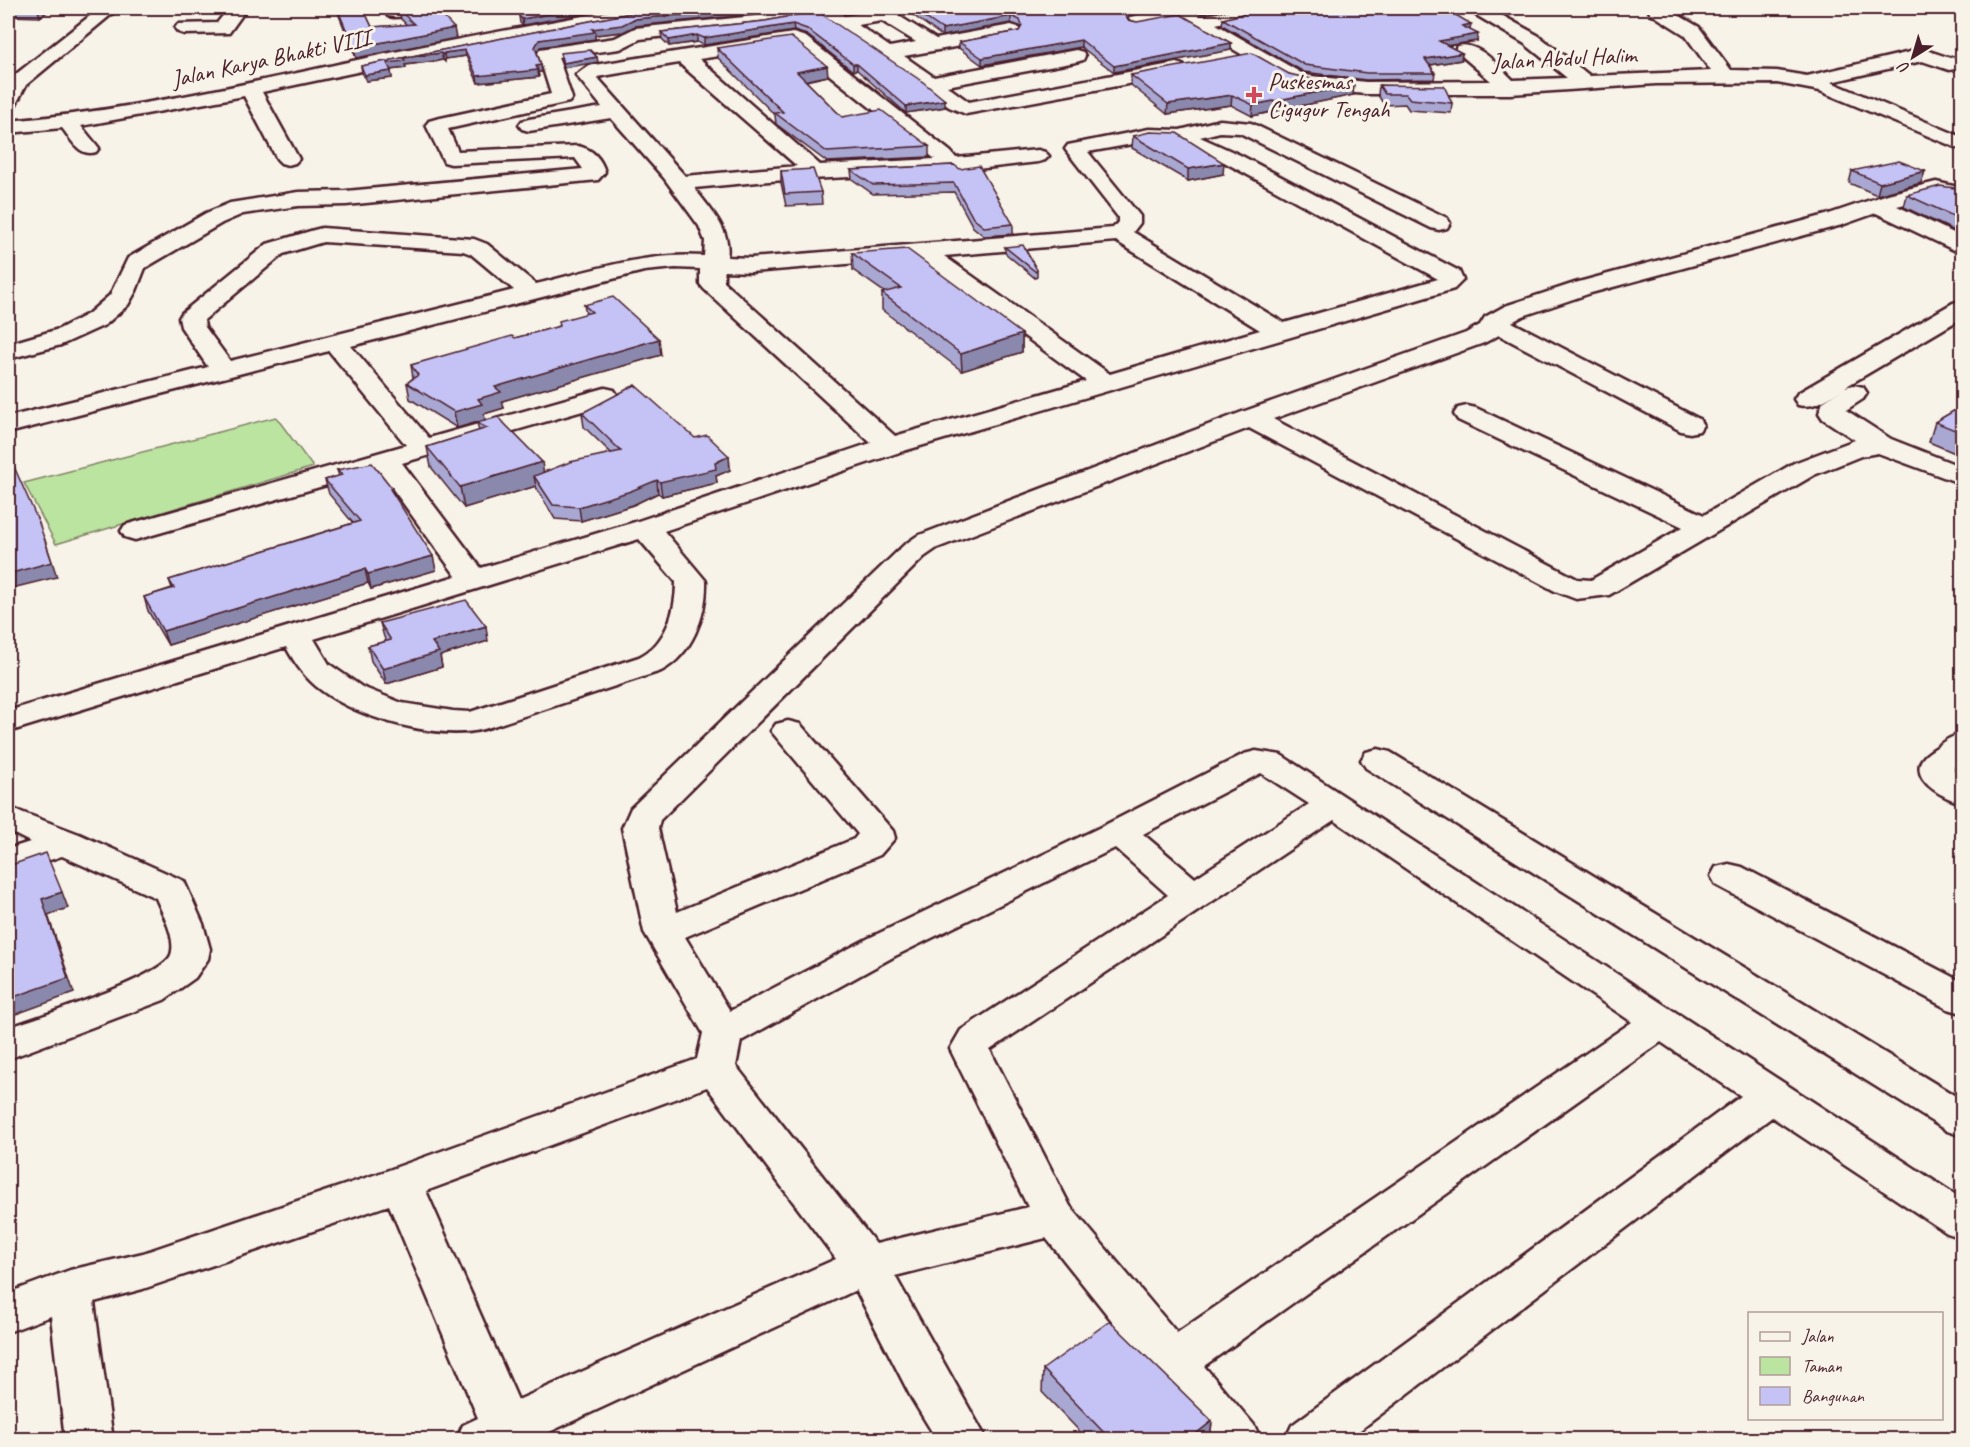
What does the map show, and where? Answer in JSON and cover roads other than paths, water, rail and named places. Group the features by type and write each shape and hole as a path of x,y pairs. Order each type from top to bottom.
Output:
{"street":[{"path":"8,102 18,82 110,8"},
{"path":"203,8 185,30 222,29 238,8"},
{"path":"407,55 393,35 395,10 467,8"},
{"name":"Jalan Karya Bhakti VIII","path":"8,127 68,123 129,114 407,55 585,14 650,8"},
{"path":"1477,8 1532,39 1585,82"},
{"path":"8,352 47,342 88,324 118,302 131,276 131,268 136,263 225,212 276,202 346,198 590,175 594,172 594,168 588,159 578,152 452,158 436,125 562,98 547,53 620,43 634,34 765,20 825,9 956,103 971,108 1197,68 906,125"},
{"path":"1656,9 1692,31 1725,76"},
{"path":"1136,21 1186,14 1246,12"},
{"name":"Jalan Abdul Halim","path":"1186,14 1240,59 1296,78 1325,84 1402,88 1510,88 1585,82 1725,76 1809,81 1962,144"},
{"path":"843,22 885,15 933,45"},
{"path":"889,53 1011,31"},
{"path":"890,446 712,284 710,274 718,250 715,235 680,183 586,75 589,72 682,55 783,40 799,41 944,156 951,166"},
{"path":"1464,50 1478,58 1510,88"},
{"path":"682,55 817,172"},
{"path":"1809,81 1923,55 1949,64 1962,62"},
{"path":"931,83 1076,56"},
{"path":"8,66 36,69"},
{"path":"250,89 288,159"},
{"path":"504,130 616,111"},
{"path":"68,123 89,148"},
{"path":"1120,234 1129,223 1130,216 1077,155 1075,149 1149,135 1180,136 1231,124 1244,127 1284,146 1439,223"},
{"path":"8,722 645,528 890,446 1446,284 1451,280 1451,276 1233,159 1180,136"},
{"path":"1233,159 1284,146"},
{"path":"680,183 739,175 951,166 1038,156"},
{"path":"963,1440 929,1384 866,1266 719,1050 663,932 640,828 644,816 914,550 927,542 1251,418 1475,338 1490,330 1494,322 1514,311 1583,288 1834,220 1936,189 1962,194"},
{"path":"1877,206 1962,245"},
{"path":"8,425 335,343 530,291 644,264 675,261 751,265 1120,234 1280,331"},
{"path":"224,370 193,327 191,318 275,249 313,237 331,235 466,244 479,249 530,291"},
{"path":"922,251 1106,383"},
{"path":"1807,399 1962,308"},
{"path":"1494,322 1690,425"},
{"path":"335,343 423,448"},
{"path":"1854,393 1835,404 1832,413 1881,445 1962,476"},
{"path":"135,531 605,396"},
{"path":"1467,414 1704,526"},
{"path":"1251,418 1576,590 1598,589 1804,469 1856,448 1881,445"},
{"path":"385,459 475,580"},
{"path":"296,636 318,671 353,696 425,719 447,723 472,722 650,664 668,654 676,641 692,592 691,581 645,528"},
{"path":"663,932 867,847 877,838 875,831 788,731"},
{"path":"1962,744 1937,763 1937,774 1962,792"},
{"path":"1378,760 1962,1120"},
{"path":"8,1313 70,1289 143,1271 401,1183 719,1050 882,947 1263,761 1334,804 1962,1221"},
{"path":"1237,1440 1055,1218 970,1049 975,1040 1334,804"},
{"path":"8,818 171,890 193,951 187,965 172,979 150,990 8,1044"},
{"path":"1119,832 1192,896"},
{"path":"8,862 66,842"},
{"path":"1729,876 1962,999"},
{"path":"1173,1362 1660,1022"},
{"path":"1309,1440 1771,1096"},
{"path":"401,1183 498,1436 866,1266 1055,1218"},
{"path":"70,1289 89,1440"}],"place":[{"name":"Puskesmas Cigugur Tengah","path":"1254,95"}]}
